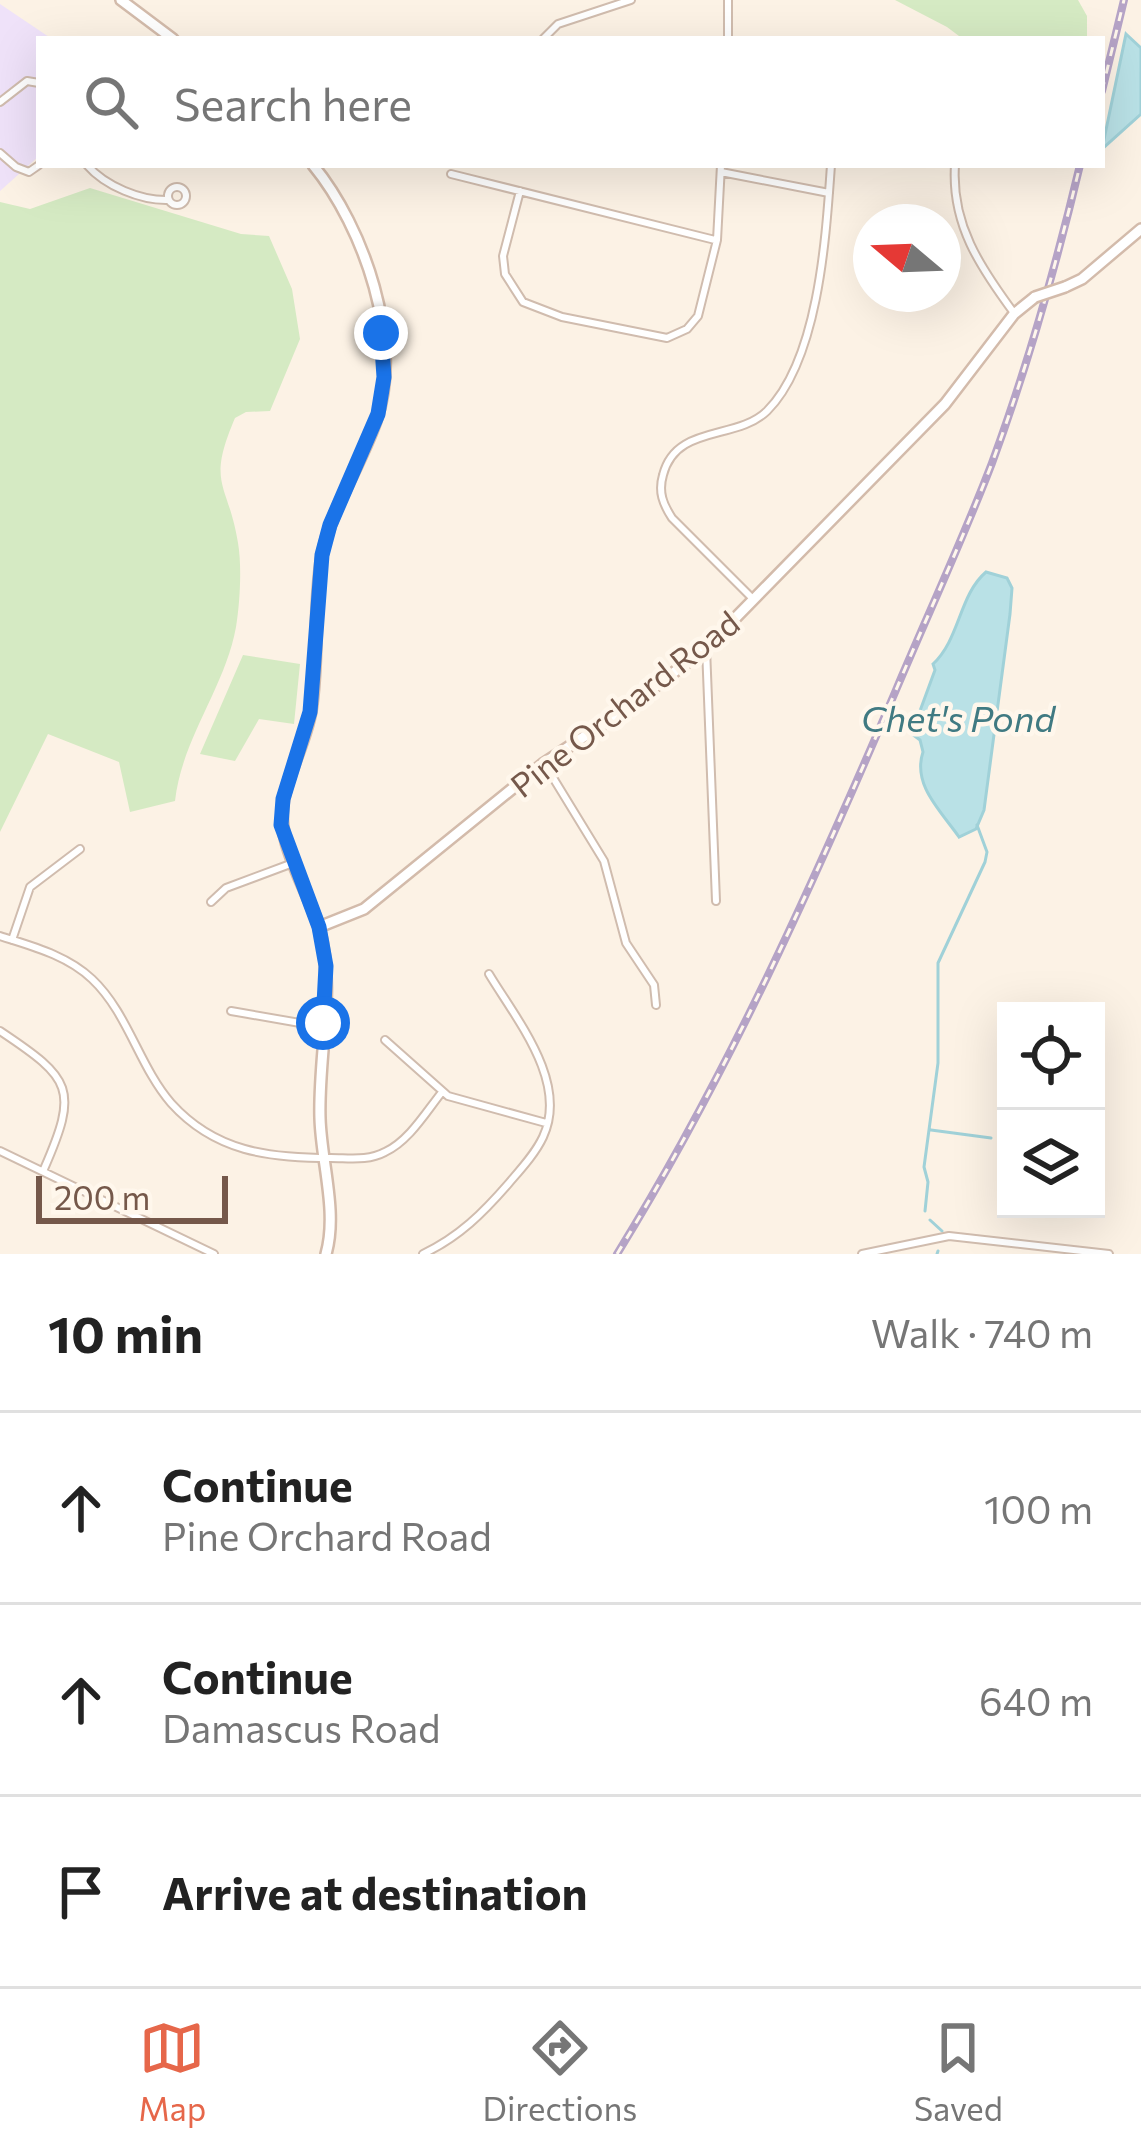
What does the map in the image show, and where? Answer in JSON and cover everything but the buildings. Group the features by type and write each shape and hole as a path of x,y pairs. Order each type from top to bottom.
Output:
{"street":[{"path":"121,0 168,36"},
{"path":"546,36 558,24 631,0"},
{"path":"728,0 728,36"},
{"path":"0,102 27,81 36,82"},
{"path":"0,153 16,167 29,172 36,167"},
{"path":"91,168 112,185 153,200 169,200"},
{"path":"315,168 346,212 371,274 381,316 384,377 378,414 330,525 322,555 310,712 283,799 281,825 319,927 326,966 320,1122 326,1254"},
{"path":"520,191 503,256 505,274 523,302 562,316 667,338 678,335 698,316 717,241 721,168 829,193"},
{"path":"754,600 672,518 662,502 661,482 673,453 684,443 748,424 766,412 786,386 817,292 831,168"},
{"path":"955,168 960,224 979,267 1014,314"},
{"path":"451,174 717,241"},
{"name":"Pine Orchard Road","path":"319,927 364,909 544,764 706,648 945,404 1014,314 1035,297 1082,280 1141,229"},
{"path":"706,648 716,901"},
{"path":"544,764 604,861 626,943 654,986 656,1005"},
{"path":"12,940 30,887 80,849"},
{"path":"211,902 226,888 294,863"},
{"path":"0,936 53,954 86,974 104,991 168,1100 193,1124 240,1150 283,1158 370,1159 391,1150 442,1092"},
{"path":"423,1254 472,1223 528,1160 544,1134 547,1078 489,974"},
{"path":"231,1011 323,1027"},
{"path":"0,1031 46,1062 65,1091 67,1108 44,1169"},
{"path":"385,1040 442,1092 546,1123"},
{"path":"0,1151 214,1254"},
{"path":"862,1254 949,1236 1109,1254"},
{"path":"997,1253 998,1242"}],"shaded area":[{"path":"0,4 48,36 36,36 36,159 0,191"}],"green space":[{"path":"895,0 1078,0 1087,16 1087,36 959,36"},
{"path":"90,188 241,234 269,236 292,289 300,339 270,411 246,412 235,418 226,440 221,471 239,552 237,617 231,649 186,756 175,801 130,812 119,762 48,734 0,832 0,202 30,209"},
{"path":"243,655 300,664 294,724 259,719 235,761 200,754"}],"water":[{"path":"1126,34 1141,48 1141,114 1105,146"},
{"name":"Chet's Pond","path":"986,572 1007,578 1012,588 1010,614 984,810 976,829 959,837 925,787 923,752 920,740 912,734 913,720 935,670 933,664"}],"waterway":[{"path":"925,1211 928,1182 924,1167 938,1063 938,963 985,862 987,852 977,825"},
{"path":"931,1130 991,1138"},
{"path":"930,1220 942,1231"}],"railway":[{"path":"1105,79 1124,0"},
{"path":"617,1254 696,1117 767,977 957,548 1018,389 1079,168"}],"route":[{"path":"323,1023 326,966 319,927 281,825 283,799 310,712 322,555 330,525 378,414 384,377 381,333"}]}
